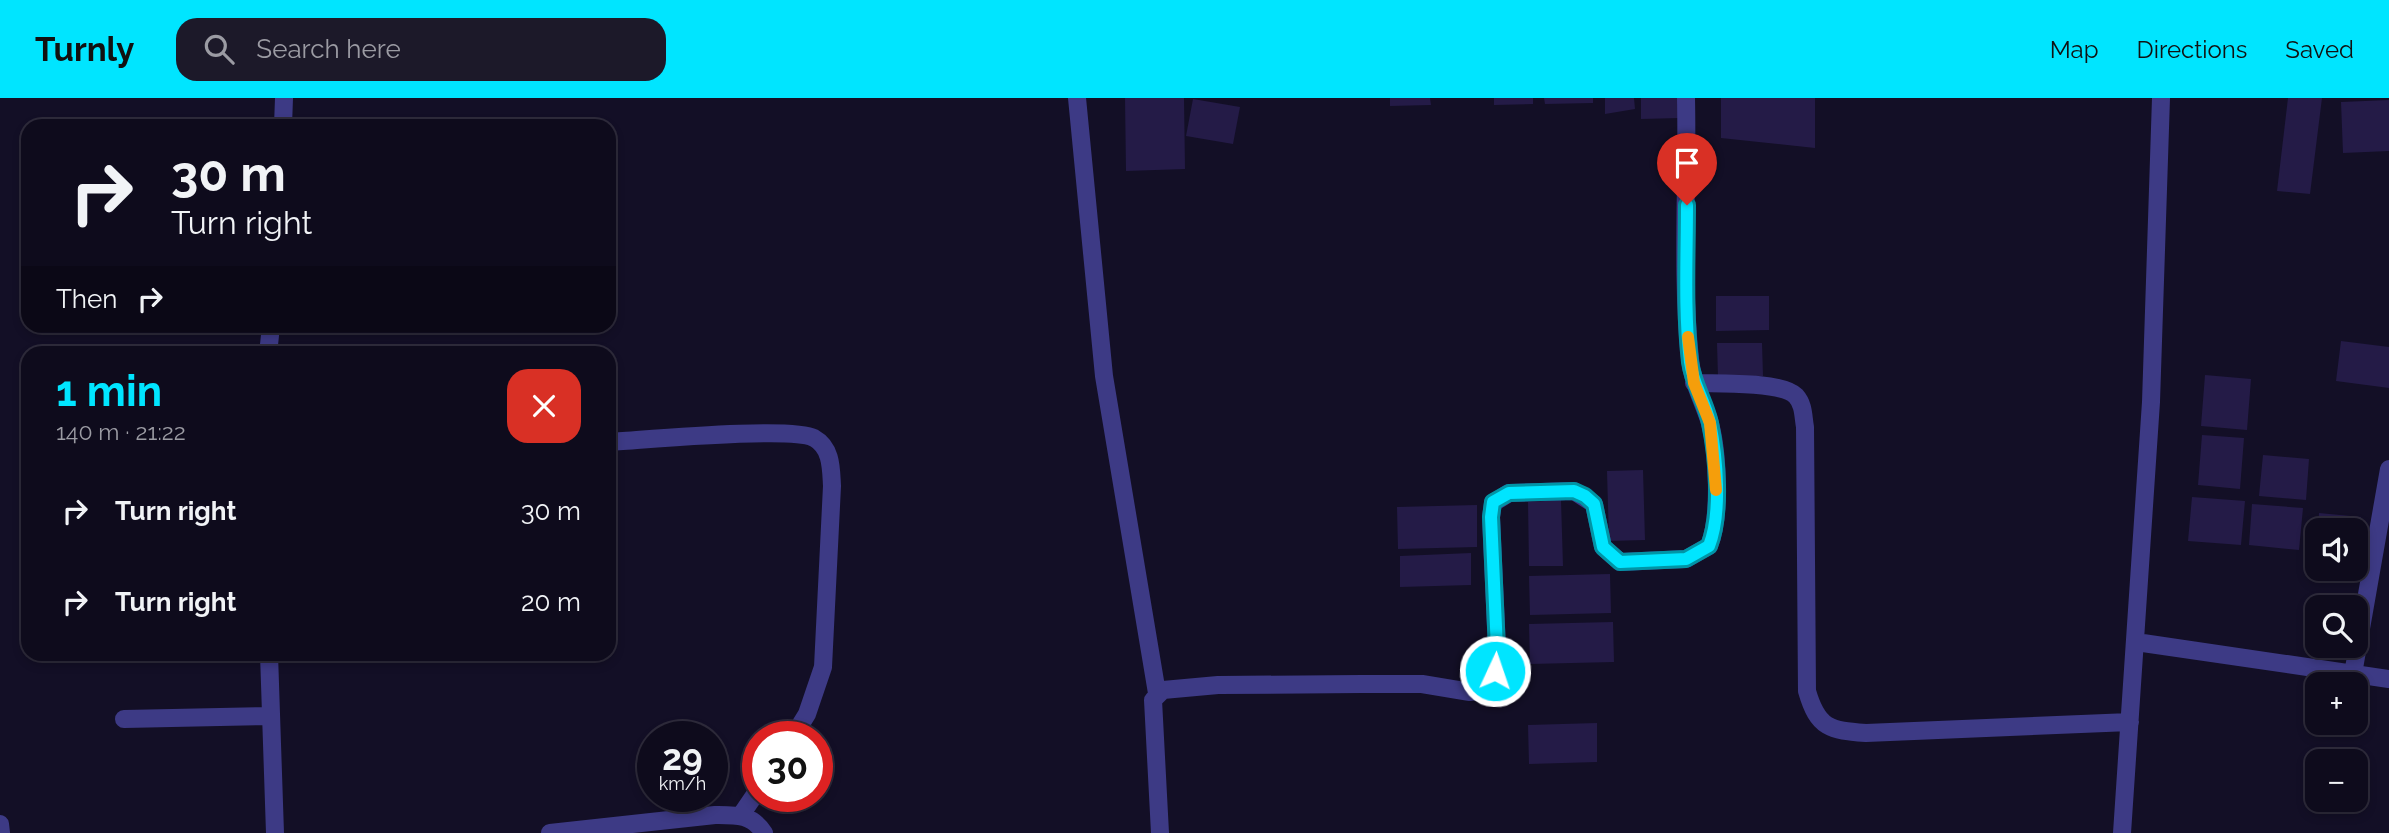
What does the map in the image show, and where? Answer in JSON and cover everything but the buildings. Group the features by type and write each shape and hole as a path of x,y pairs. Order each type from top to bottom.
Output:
{"street":[{"path":"283,119 284,98"},
{"path":"1077,98 1104,376 1157,693"},
{"path":"1160,833 1153,700 1157,693 1169,687 1422,684 1470,692 1485,690 1495,671 1497,649 1491,517 1493,502 1499,496 1509,493 1574,491 1585,496 1594,504 1603,547 1620,562 1686,559 1709,546 1717,503 1710,423 1694,383 1686,307 1686,98"},
{"path":"2122,833 2151,402 2161,98"},
{"path":"1694,383 1778,387 1794,393 1802,403 1805,427 1807,691 1812,709 1823,725 1838,731 1866,733 2130,722"},
{"path":"616,442 782,433 813,438 822,446 831,461 832,486 823,667 803,721"},
{"path":"2353,672 2389,469"},
{"path":"2136,642 2339,672"},
{"path":"269,661 275,833"},
{"path":"2368,676 2389,679"},
{"path":"124,719 271,716"},
{"path":"550,833 741,815 758,823 764,833"},
{"path":"0,824 1,833"}],"slow traffic":[{"path":"1688,337 1694,383 1710,423 1716,490"}],"route":[{"path":"1495,671 1497,649 1491,517 1493,502 1499,496 1509,493 1574,491 1585,496 1594,504 1603,547 1620,562 1641,564 1686,559 1709,546 1714,534 1717,503 1710,423 1694,383 1690,361 1686,307 1687,205"}]}
